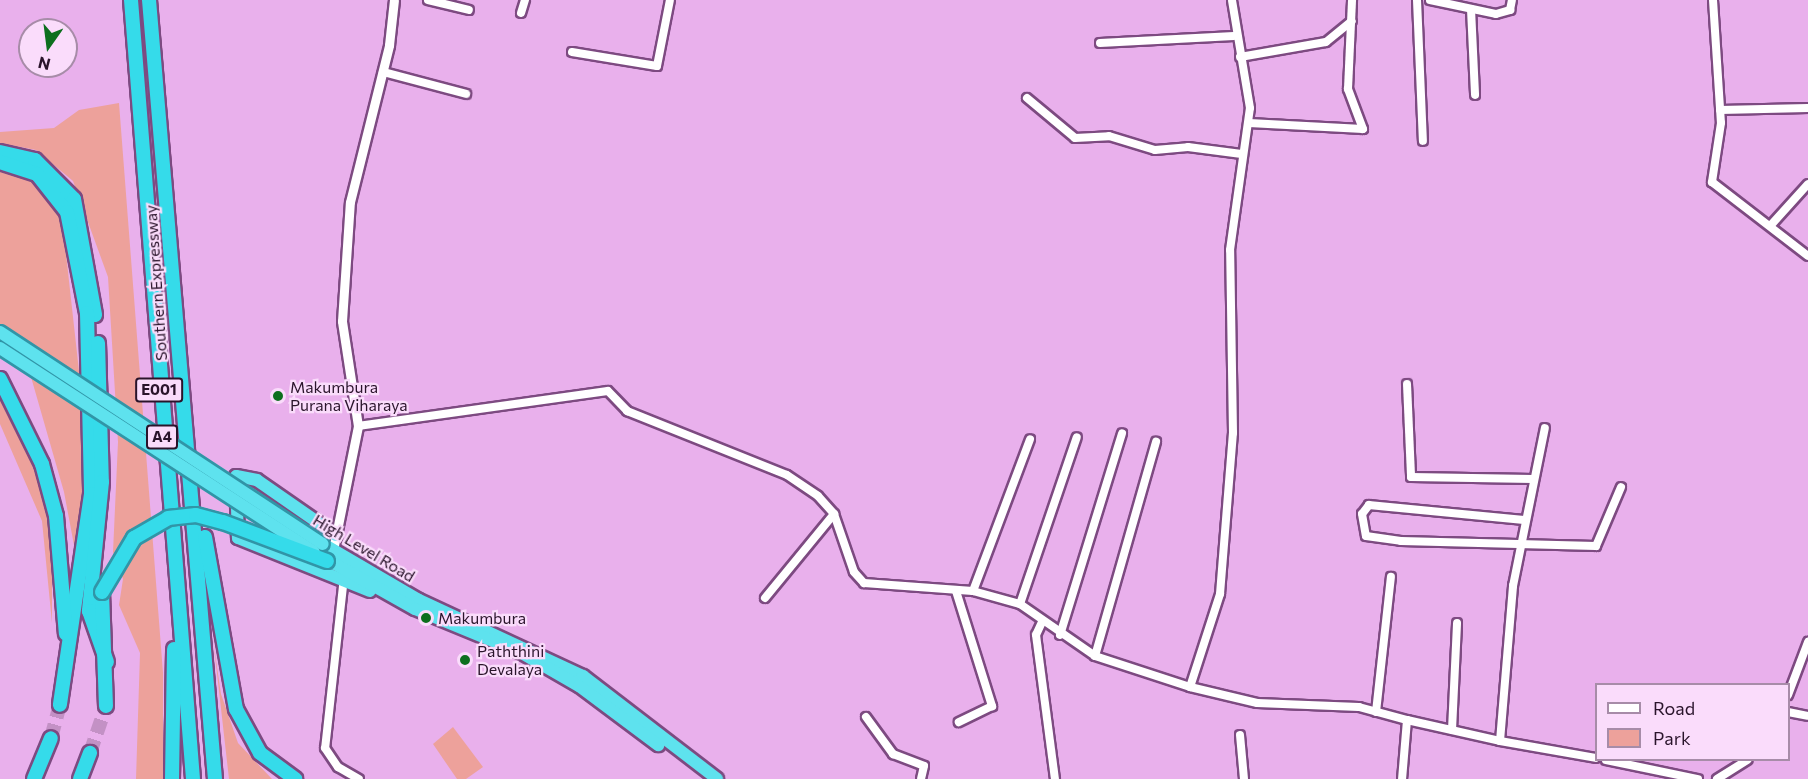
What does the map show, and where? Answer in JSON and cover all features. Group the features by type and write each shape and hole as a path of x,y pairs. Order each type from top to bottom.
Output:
{"highway":[{"name":"Southern Expressway","path":"131,0 175,591 193,779"},
{"name":"Southern Expressway","path":"149,0 215,779"},
{"path":"0,152 35,160 59,179 74,198 90,266 103,431 89,611 107,662"},
{"path":"0,162 37,174 67,212 87,313 91,494 70,656 60,705"},
{"name":"High Level Road","path":"0,332 325,552 344,578 520,652 579,686 702,779"},
{"name":"High Level Road","path":"0,348 325,552 419,600 583,676 717,779"},
{"path":"0,380 42,464 56,516 70,656"},
{"path":"181,384 236,708 260,753 295,779"},
{"path":"336,535 257,480 236,476 238,538 344,578"},
{"path":"106,706 107,662 102,592 134,538 168,518 196,515 325,552"},
{"path":"172,779 175,591"},
{"path":"34,779 51,738"},
{"path":"80,779 90,753"}],"street":[{"path":"325,552 336,535 358,426 342,321 350,202 383,72 394,0"},
{"path":"428,0 469,10"},
{"path":"521,13 525,0"},
{"path":"572,52 657,66 670,0"},
{"path":"1190,687 1220,594 1233,433 1230,250 1241,199 1242,154 1249,123 1240,57 1234,36 1232,0"},
{"path":"1249,123 1363,129 1348,88 1352,0"},
{"path":"1417,0 1423,141"},
{"path":"1431,0 1496,14 1510,10 1512,0"},
{"path":"1713,0 1720,110 1712,182 1772,225 1808,256"},
{"path":"1471,9 1475,95"},
{"path":"1240,57 1326,42 1352,21"},
{"path":"1100,43 1234,36"},
{"path":"383,72 466,94"},
{"path":"1027,98 1075,138 1109,135 1155,150 1188,147 1242,154"},
{"path":"1720,110 1808,108"},
{"path":"1772,225 1808,184"},
{"path":"1407,384 1411,477 1533,479"},
{"path":"358,426 608,391 627,411 787,475 834,514 854,573 864,583 973,591 1020,604 1060,635 1095,656 1190,687 1257,703 1376,712 1500,741 1595,758"},
{"path":"1500,741 1519,546 1545,428"},
{"path":"1060,635 1122,433"},
{"path":"1020,604 1077,436"},
{"path":"973,591 1030,440"},
{"path":"1095,656 1156,442"},
{"path":"1524,520 1369,505 1362,514 1366,536 1519,546 1596,546 1621,487"},
{"path":"765,598 834,514"},
{"path":"344,578 325,748 338,767 359,779"},
{"path":"1376,712 1391,578"},
{"path":"956,591 992,706 959,723"},
{"path":"1042,622 1036,635 1055,779"},
{"path":"1452,730 1457,623"},
{"path":"1790,689 1808,642"},
{"path":"1790,712 1808,716"},
{"path":"866,717 893,754 924,766 921,779"},
{"path":"1402,779 1407,720"},
{"path":"1240,735 1244,779"},
{"path":"1615,761 1698,779"},
{"path":"1717,779 1743,761"}],"green space":[{"path":"119,103 163,673 163,779 136,779 140,653 119,605 123,579 113,552 118,442 108,277 73,181 36,150 0,143 0,132 54,128 79,110"},
{"path":"0,169 37,183 58,214 64,236 87,443 80,577 64,492 31,377 0,328"},
{"path":"0,396 29,447 44,492 52,533 52,623 42,521 0,424"},
{"path":"214,647 221,694 238,743 272,779 229,779"},
{"path":"453,727 483,767 466,779 457,779 433,744"}],"tunnel":[{"path":"51,738 60,705"},
{"path":"90,753 106,706"}],"place":[{"name":"Makumbura Purana Viharaya","path":"278,396"},
{"name":"Makumbura","path":"426,618"},
{"name":"Paththini Devalaya","path":"465,660"}]}
